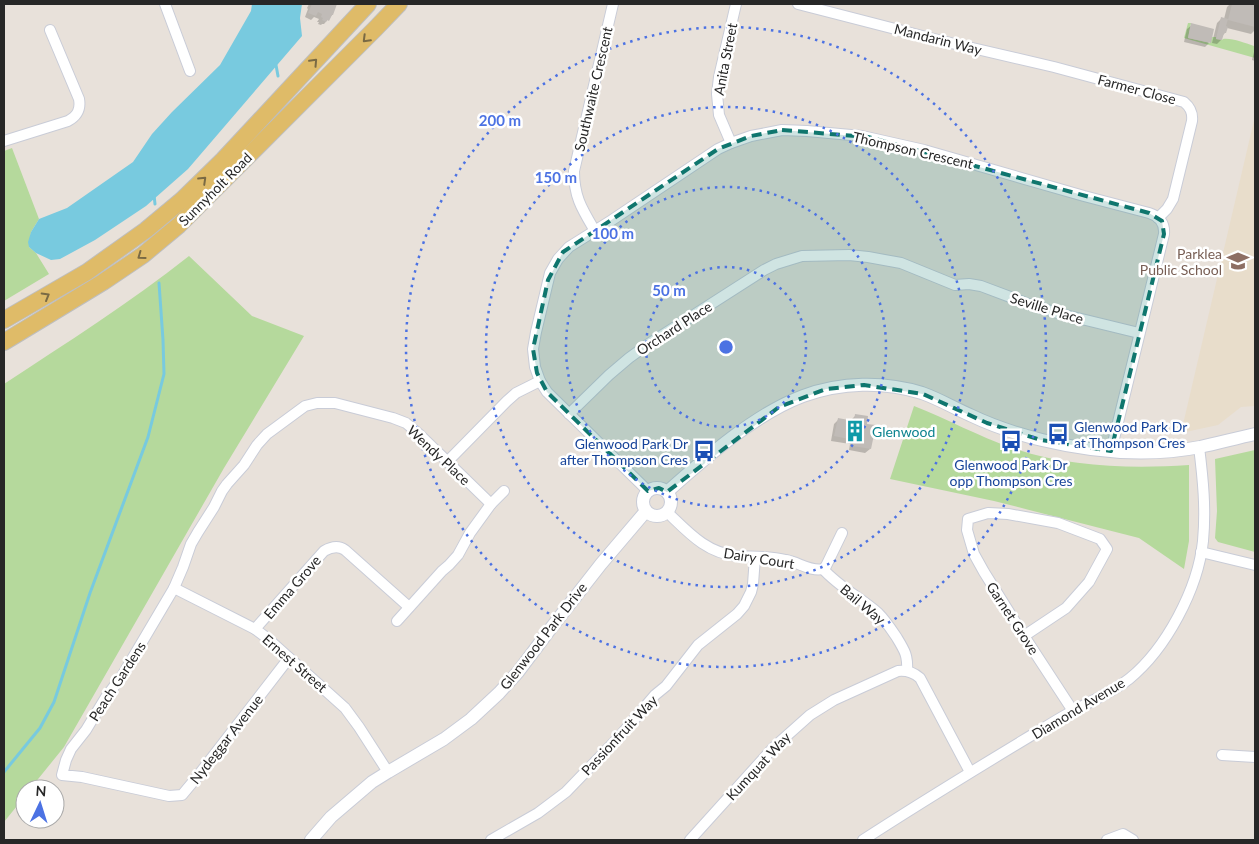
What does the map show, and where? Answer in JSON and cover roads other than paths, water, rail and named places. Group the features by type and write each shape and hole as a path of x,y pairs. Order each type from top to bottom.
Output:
{"main road":[{"name":"Sunnyholt Road","path":"4,320 87,272 146,230 182,200 223,160 368,4"},
{"name":"Sunnyholt Road","path":"4,342 103,282 143,255 179,226 399,4"}],"street":[{"path":"167,4 190,72"},
{"name":"Southwaite Crescent","path":"595,231 578,199 574,171 613,4"},
{"name":"Anita Street","path":"731,142 718,112 717,94 719,77 736,4"},
{"name":"Mandarin Way","path":"798,4 938,40 1054,67"},
{"path":"4,141 68,121 82,114 79,99 50,30"},
{"name":"Farmer Close","path":"1054,67 1179,100 1190,107 1192,121 1173,199 1158,218"},
{"name":"Thompson Crescent","path":"648,491 547,392 540,381 535,367 533,349 550,273 558,259 569,246 731,142 782,130 815,131 868,137 924,150 1149,213 1158,218"},
{"path":"1111,451 1164,234 1163,224 1158,218"},
{"name":"Orchard Place","path":"569,414 609,375 647,345 776,264 807,255 868,257 901,263 955,285"},
{"name":"Seville Place","path":"955,285 969,284 981,286 1054,312 1140,333"},
{"path":"448,461 516,393 540,381"},
{"path":"668,492 717,449 779,407 810,394 836,387 857,385 885,386 911,390 934,398 988,423 1022,435 1074,447 1111,451 1157,451 1199,447 1255,434"},
{"name":"Wendy Place","path":"305,406 317,403 335,403 400,420 416,430 491,504"},
{"name":"Peach Gardens","path":"62,775 71,749 122,676 174,588 191,544 227,484 267,434 305,406"},
{"name":"Diamond Avenue","path":"863,840 1073,710 1109,693 1146,663 1164,641 1178,615 1194,578 1201,552 1205,501 1199,447"},
{"path":"659,488 668,492 671,505 667,512 662,515 653,516 646,511 642,501 648,491 659,488"},
{"path":"397,622 458,555 470,533 491,504 504,491"},
{"name":"Glenwood Park Drive","path":"311,840 331,817 372,782 444,739 471,719 499,693 518,672 601,564 646,511"},
{"name":"Dairy Court","path":"667,512 694,537 713,550 734,556 773,557 796,562 816,570 823,570"},
{"name":"Garnet Grove","path":"1024,636 1066,608 1089,582 1106,549 1100,539 1058,523 1008,514 988,513 968,519 967,530 974,554 999,597 1024,636 1073,710"},
{"path":"823,570 829,562 842,533"},
{"name":"Emma Grove","path":"255,629 324,551 334,547 345,550 409,607"},
{"path":"1201,552 1255,565"},
{"name":"Passionfruit Way","path":"491,840 538,813 566,792 620,736 655,695 666,686 703,641 738,614 751,592 755,557"},
{"name":"Bail Way","path":"823,570 879,614 890,626 905,652 908,662 907,671"},
{"name":"Ernest Street","path":"174,588 255,629 267,638 345,708 388,772"},
{"name":"Nydeggar Avenue","path":"62,775 82,777 169,796 182,795 198,778 290,658"},
{"name":"Kumquat Way","path":"690,840 772,748 810,714 834,700 898,671 907,671"},
{"path":"907,671 920,678 970,772"},
{"path":"1222,755 1255,757"},
{"path":"1108,840 1123,834 1133,840"}],"water":[{"path":"252,4 302,4 300,18 302,36 188,169 146,206 95,240 60,259 51,260 36,253 29,247 28,242 31,232 39,219 67,208 133,162 152,134 220,65 251,11"}],"waterway":[{"path":"276,65 278,76"},
{"path":"154,195 155,204"},
{"path":"4,772 40,728 54,702 90,593 148,437 164,374 159,283"}],"place":[{"name":"Parklea Public School","path":"1238,261"},
{"name":"Glenwood","path":"855,431"},
{"name":"Glenwood Park Dr at Thompson Cres","path":"1058,434"},
{"name":"Glenwood Park Dr opp Thompson Cres","path":"1011,441"},
{"name":"Glenwood Park Dr after Thompson Cres","path":"704,451"}]}
